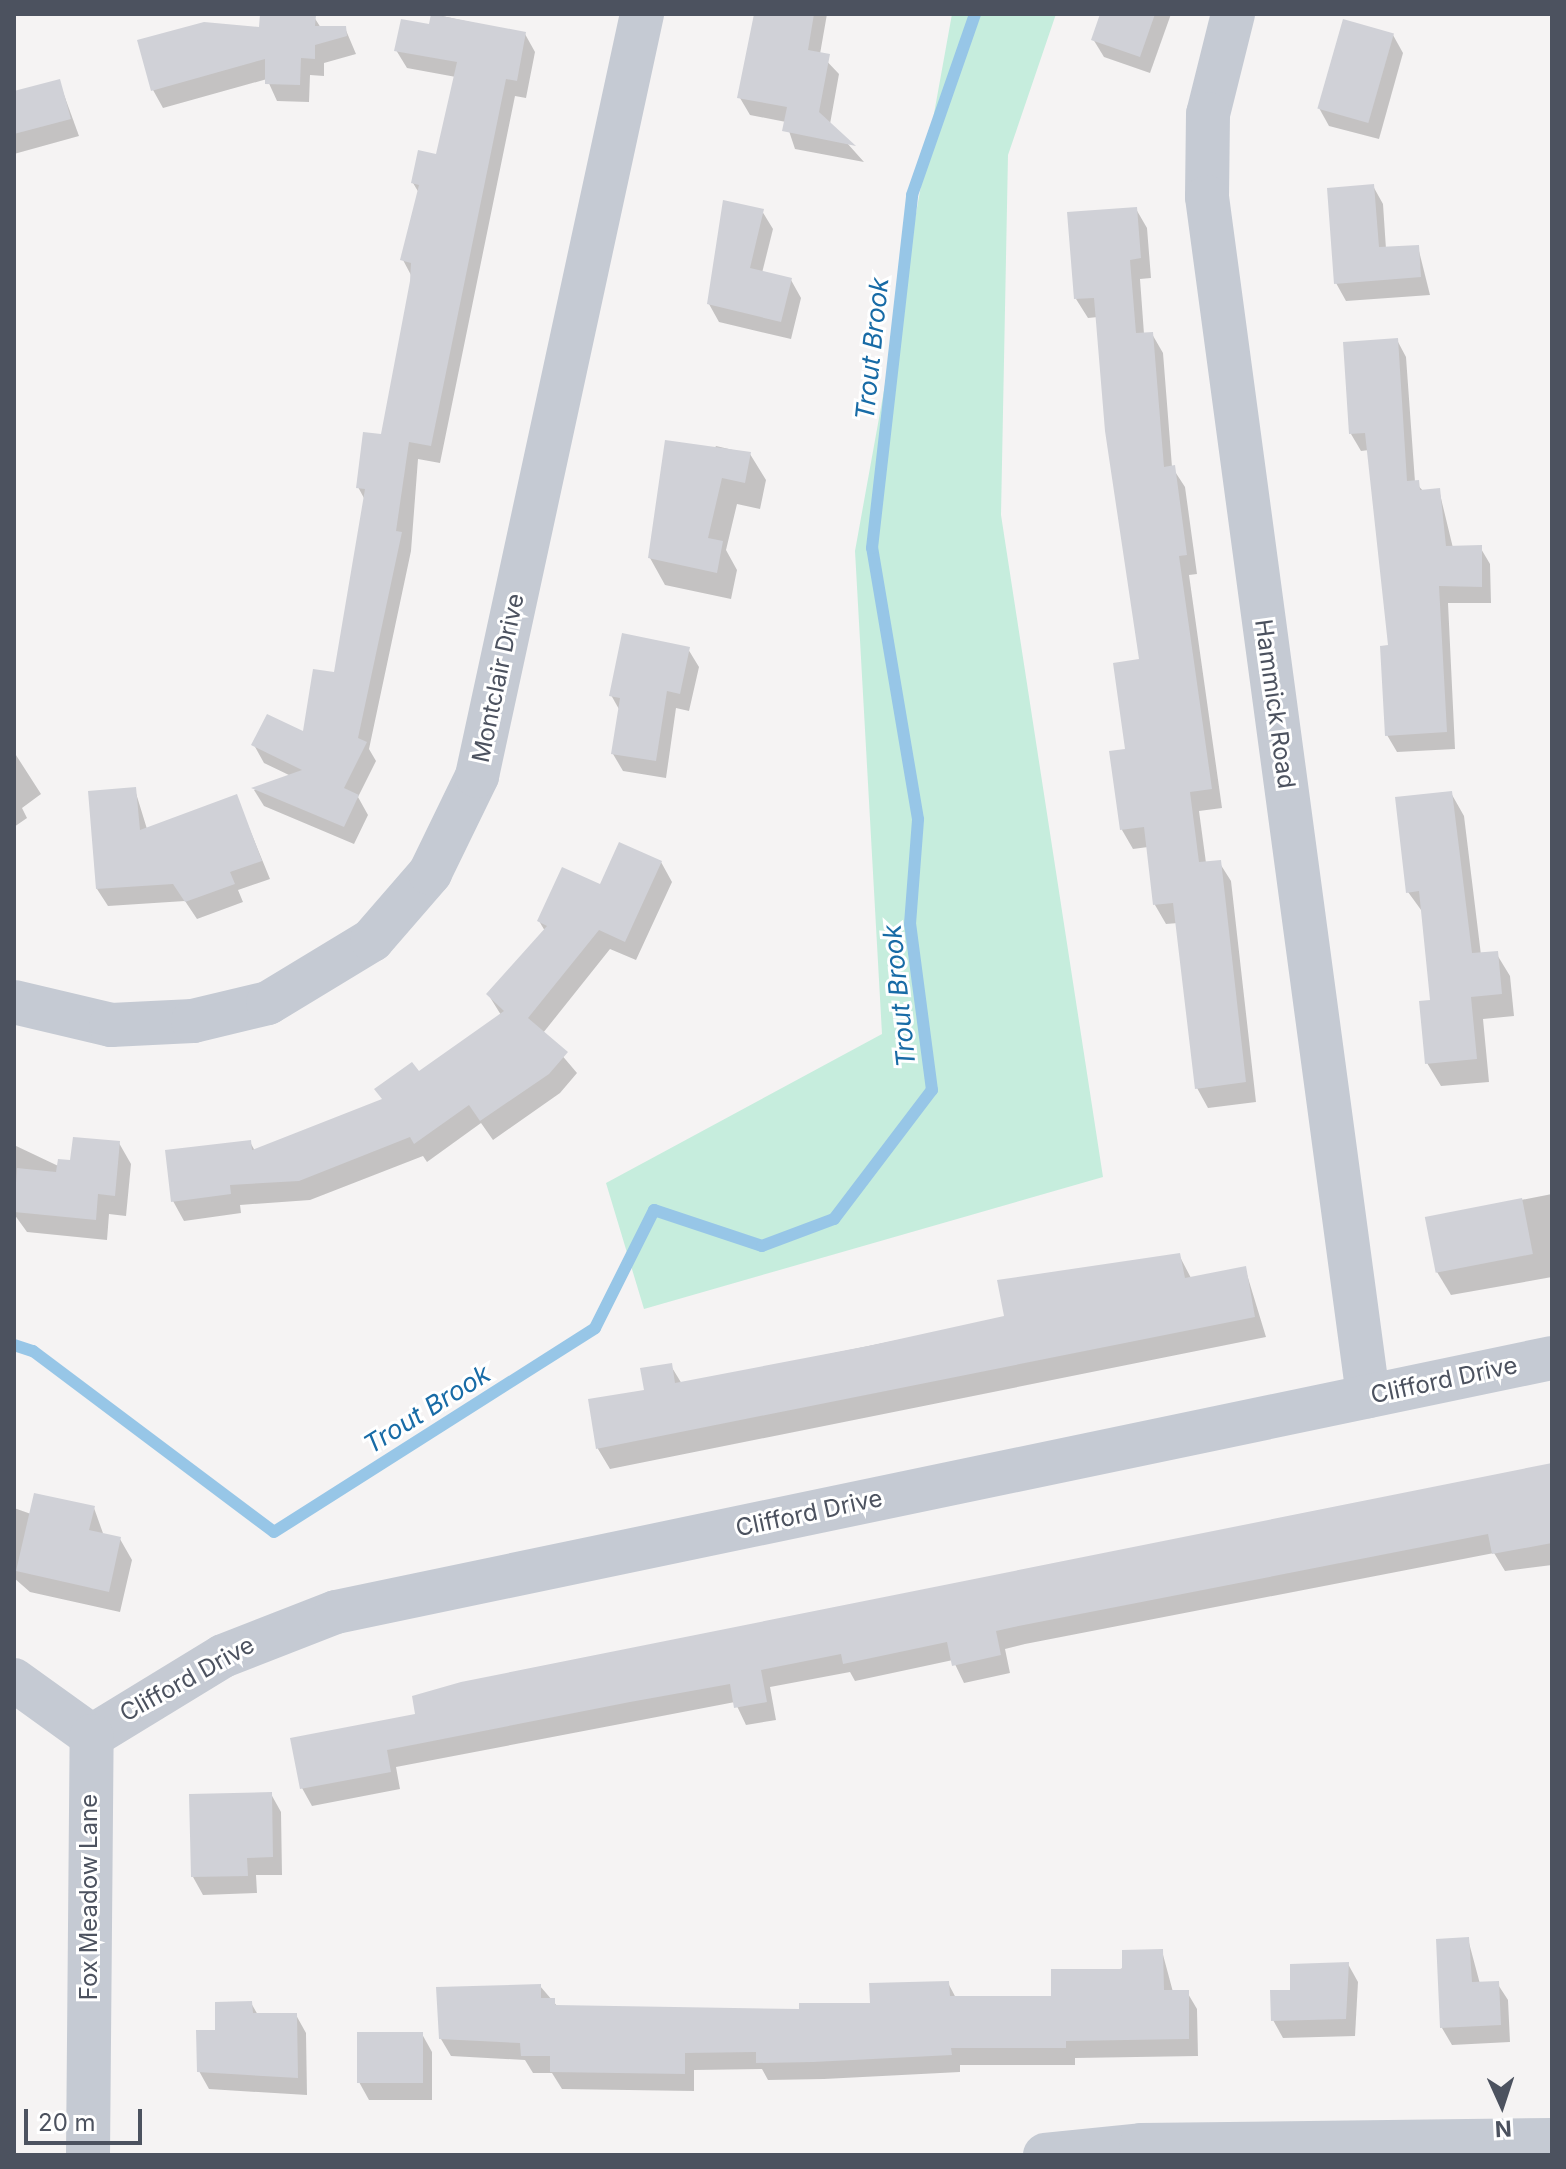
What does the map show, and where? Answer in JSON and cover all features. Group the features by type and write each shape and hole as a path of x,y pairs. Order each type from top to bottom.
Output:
{"street":[{"name":"Montclair Drive","path":"14,1002 111,1025 193,1021 268,1003 372,940 430,873 477,776 642,14"},
{"name":"Hammick Road","path":"1233,14 1208,114 1207,197 1368,1396"},
{"name":"Clifford Drive","path":"92,1736 223,1656 336,1612 1552,1358"},
{"path":"14,1680 92,1736"},
{"name":"Fox Meadow Lane","path":"88,2155 92,1736"},
{"path":"1045,2155 1141,2145 1552,2140"}],"green space":[{"path":"952,14 1056,14 1008,155 1001,515 1103,1177 644,1309 606,1183 882,1034 855,551"}],"building":[{"path":"260,14 316,15 315,26 346,26 347,36 315,45 315,59 301,58 300,85 265,84 265,59 151,91 137,40 204,22 259,27"},
{"path":"431,14 526,32 517,81 506,79 431,446 409,442 396,531 402,532 358,738 367,742 344,788 359,795 344,827 251,788 302,770 251,745 267,714 303,731 313,669 334,672 365,489 356,488 363,432 381,434 410,281 411,263 400,260 419,185 411,183 418,150 436,154 457,62 394,51 401,19 429,24"},
{"path":"754,14 814,14 808,50 830,54 819,112 856,146 782,131 787,107 737,98"},
{"path":"1100,14 1155,14 1140,57 1091,40"},
{"path":"1343,19 1394,34 1368,123 1317,108"},
{"path":"60,79 71,119 14,134 14,91"},
{"path":"1374,184 1379,247 1419,245 1421,277 1334,284 1327,188"},
{"path":"723,200 764,209 750,268 792,278 781,322 707,304"},
{"path":"1137,207 1141,258 1130,260 1136,333 1153,332 1164,467 1175,465 1187,555 1179,556 1212,789 1190,792 1199,862 1221,860 1246,1082 1195,1089 1173,903 1153,905 1144,827 1120,830 1109,751 1125,749 1113,663 1139,659 1105,431 1094,298 1074,299 1067,212"},
{"path":"1398,338 1407,481 1419,480 1420,490 1440,488 1446,546 1482,545 1482,587 1439,586 1447,732 1385,736 1380,646 1388,645 1365,433 1349,434 1343,342"},
{"path":"665,440 751,452 745,483 722,478 708,538 723,541 717,573 648,558"},
{"path":"622,633 690,647 680,694 667,691 656,761 611,754 620,698 609,696"},
{"path":"136,787 140,830 237,794 262,861 230,872 235,884 185,902 173,884 96,889 88,791"},
{"path":"1452,791 1472,953 1498,951 1502,994 1471,997 1477,1059 1425,1064 1419,1001 1430,1000 1419,891 1406,893 1395,797"},
{"path":"619,842 662,861 625,942 599,930 528,1018 568,1052 549,1074 480,1121 469,1105 414,1144 410,1137 299,1181 230,1185 231,1194 171,1202 165,1150 251,1140 252,1150 382,1099 374,1089 412,1062 419,1071 504,1011 486,994 547,926 537,921 562,867 600,884"},
{"path":"73,1137 120,1141 115,1196 98,1194 96,1220 14,1212 17,1168 56,1172 58,1159 70,1160"},
{"path":"1522,1198 1533,1254 1436,1273 1425,1217"},
{"path":"1180,1253 1185,1278 1246,1266 1255,1317 596,1449 588,1399 644,1390 640,1368 672,1363 675,1383 868,1346 1004,1316 997,1280"},
{"path":"1552,1463 1552,1543 1492,1554 1488,1534 1014,1627 996,1631 1001,1655 952,1666 947,1642 843,1664 841,1654 761,1670 767,1702 734,1708 730,1684 630,1702 387,1750 391,1772 300,1789 290,1738 415,1714 412,1696 461,1682"},
{"path":"34,1493 95,1506 89,1530 121,1537 109,1592 16,1571"},
{"path":"272,1792 273,1857 247,1858 248,1876 191,1877 189,1794"},
{"path":"1469,1937 1472,1982 1499,1981 1501,2025 1440,2028 1436,1939"},
{"path":"1163,1949 1164,1990 1189,1990 1189,2039 1066,2041 1066,2048 951,2048 952,2055 813,2062 756,2063 756,2052 685,2053 685,2074 550,2072 550,2056 521,2056 520,2043 439,2039 436,1987 541,1984 541,1998 555,1998 555,2005 799,2009 799,2003 870,2003 869,1983 949,1981 950,1996 1051,1996 1051,1969 1122,1969 1122,1950"},
{"path":"1349,1962 1346,2019 1271,2021 1270,1990 1290,1990 1290,1964"},
{"path":"252,2001 253,2013 297,2013 298,2078 197,2072 196,2030 215,2030 215,2002"},
{"path":"357,2032 423,2032 423,2083 357,2083"}],"waterway":[{"name":"Trout Brook","path":"14,1345 33,1351 274,1532 595,1328 654,1210 762,1246 834,1219 932,1090 910,924 918,819 872,548 912,195 975,14"}]}
